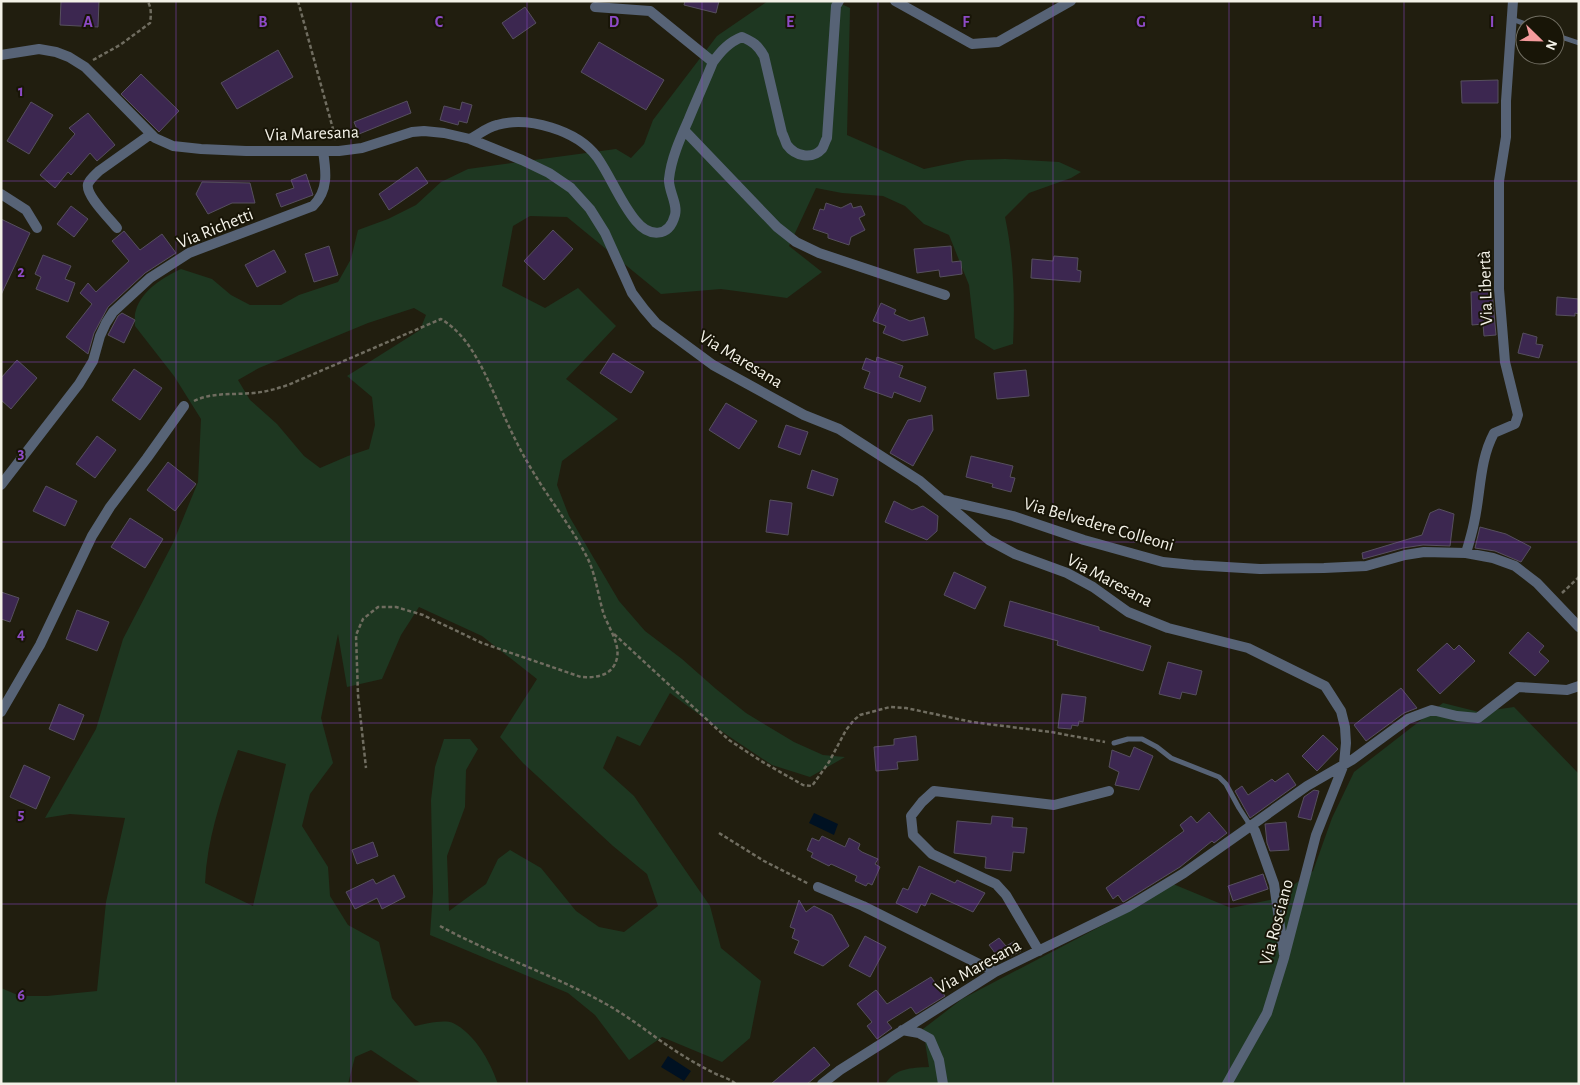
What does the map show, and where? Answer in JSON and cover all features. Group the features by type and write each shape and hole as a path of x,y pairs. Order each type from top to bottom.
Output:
{"street":[{"path":"470,139 495,125 509,122 527,122 546,126 579,141 595,154 637,223 644,230 653,234 662,232 672,224 676,213 669,180 673,158 713,62 723,49 734,40 742,37 752,41 758,46 764,56 782,133 787,145 796,153 804,156 814,155 823,148 826,138 836,6 839,1"},
{"path":"895,1 972,44 998,42 1071,1"},
{"name":"Via Libertà","path":"1466,553 1474,522 1481,470 1488,445 1494,433 1515,424 1518,415 1505,362 1499,289 1499,180 1506,137 1506,101 1513,1"},
{"path":"595,8 650,11 713,62"},
{"name":"Via Maresana","path":"1,55 39,49 69,57 85,67 151,134 166,144 201,149 246,151 339,151 362,148 418,132 444,133 470,139 549,173 571,188 590,209 606,233 632,293 656,323 713,365 804,415 839,429 920,481 989,540 1015,554 1068,573 1093,587 1128,612 1168,628 1248,648 1325,686 1342,711 1346,743 1344,764 1307,786 1184,873 1128,907 995,972 840,1070 822,1084"},
{"path":"684,130 777,227 796,242 819,253 945,296"},
{"path":"117,228 94,199 88,190 88,185 99,171 151,134"},
{"name":"Via Richetti","path":"1,485 79,384 94,361 100,336 113,312 150,278 189,253 313,206 324,192 326,170 323,151"},
{"path":"1,194 26,210 37,228"},
{"path":"1,712 40,645 92,536 110,507 184,406"},
{"name":"Via Belvedere Colleoni","path":"943,500 1012,516 1084,540 1163,562 1260,569 1366,566 1405,555 1424,552 1466,553 1493,558 1515,566 1537,583 1579,627"},
{"path":"1344,764 1408,720 1432,710 1457,716 1478,718 1518,687 1567,690 1579,686"},
{"name":"Via Rosciano","path":"1227,1084 1266,1013 1284,958 1316,835 1344,764"},
{"path":"1039,951 1006,895 996,884 932,854 913,835 911,816 934,791 1054,805 1109,791"},
{"path":"1250,825 1255,831 1274,884 1284,958"},
{"path":"818,887 863,906 995,972"},
{"path":"902,1030 919,1033 930,1039 939,1060 944,1084"}],"lane":[{"path":"1511,19 1515,20"},
{"path":"1565,39 1579,44"},
{"path":"1114,743 1128,739 1142,739 1158,747 1171,758 1219,777 1226,784 1250,825"}],"path":[{"path":"85,67 150,23 151,16 147,1"},
{"path":"298,1 339,151"},
{"path":"184,406 204,396 254,393 288,386 441,319 463,337 481,366 532,470 587,558 604,616 613,633 617,658 612,669 598,678 581,677 482,643 422,615 396,607 378,607 363,619 356,635 358,695 366,768"},
{"path":"1556,601 1568,586 1579,577"},
{"path":"613,633 729,740 803,785 812,786 854,720 860,716 890,707 906,708 972,722 1051,732 1114,743"},
{"path":"719,834 772,866 818,887"},
{"path":"440,926 605,1004 667,1046 736,1084"}],"green space":[{"path":"768,1 835,1 850,8 847,135 924,169 967,160 1005,159 1059,162 1081,172 1071,178 1029,193 1005,217 1013,280 1013,344 994,350 975,338 969,285 949,235 924,224 905,206 883,196 842,193 816,188 789,246 822,272 787,298 721,289 661,294 567,217 530,216 513,226 502,286 545,308 578,288 616,326 566,379 618,419 562,461 557,485 569,516 619,601 645,631 682,659 746,713 794,742 823,755 845,757 810,777 772,765 670,693 640,746 617,736 603,768 634,796 710,906 721,948 761,981 750,1038 722,1062 662,1037 629,1060 595,1015 568,993 430,935 433,892 431,800 435,767 444,739 470,739 478,749 466,770 465,807 447,856 449,911 486,884 498,859 510,850 541,868 576,911 599,927 624,932 658,906 647,874 613,846 523,763 500,737 537,679 482,636 419,607 401,635 382,679 347,687 338,634 321,718 333,763 310,794 302,826 328,867 330,896 348,925 379,942 392,998 415,1026 434,1022 449,1022 461,1028 481,1049 491,1066 498,1084 422,1084 371,1050 355,1057 348,1084 1,1084 1,988 20,996 47,996 97,991 106,902 125,818 70,814 45,818 96,729 123,639 173,543 198,482 201,419 174,376 135,326 135,312 143,296 161,280 181,269 212,279 231,295 250,305 281,305 299,295 338,282 351,259 358,230 388,219 416,205 441,182 468,169 616,149 631,158 644,144 653,120 717,36","holes":["414,308 426,315 420,330 347,376 372,397 375,425 369,449 320,468 304,456 277,424 250,400 238,380 259,368 368,323","238,750 286,764 253,906 205,883 212,832"]},
{"path":"1443,703 1479,712 1514,707 1579,774 1579,1084 885,1084 894,1075 904,1070 929,1067 923,1029 962,999 1124,914 1173,884 1231,908 1274,899 1313,871 1332,818 1354,772"}],"water":[{"path":"814,813 838,824 834,835 809,823"},
{"path":"668,1056 691,1071 684,1081 661,1067"}],"building":[{"path":"61,1 99,1 98,27 60,25"},
{"path":"685,1 719,1 716,13 684,5"},
{"path":"525,7 536,23 513,39 502,23"},
{"path":"599,42 664,80 646,110 581,72"},
{"path":"278,50 293,77 237,109 221,83"},
{"path":"141,74 179,111 159,132 121,94"},
{"path":"1498,80 1498,103 1462,103 1461,81"},
{"path":"407,101 411,113 359,134 354,122"},
{"path":"31,102 53,115 29,154 7,141"},
{"path":"462,102 472,105 467,123 459,121 458,125 440,120 444,106 460,110"},
{"path":"88,113 115,145 97,161 90,153 71,175 68,172 55,188 40,175 75,134 69,128"},
{"path":"417,167 428,183 389,210 379,194"},
{"path":"306,174 313,195 281,207 276,194 294,188 291,180"},
{"path":"202,182 250,183 255,203 232,203 208,214 196,194"},
{"path":"826,203 841,208 851,203 853,208 861,206 865,215 859,218 865,230 851,237 849,245 828,238 828,234 813,229 820,209 824,210"},
{"path":"71,206 88,219 74,237 57,224"},
{"path":"1,219 30,233 1,295"},
{"path":"553,230 573,249 544,280 524,261"},
{"path":"124,231 140,250 162,234 176,253 145,273 108,307 94,333 88,354 66,337 92,304 80,293 88,283 96,292 129,261 112,241"},
{"path":"329,246 338,275 314,282 305,254"},
{"path":"951,246 952,262 961,261 962,274 940,277 939,270 917,273 914,249"},
{"path":"274,250 286,272 257,287 245,265"},
{"path":"43,255 71,266 65,279 75,283 68,302 36,289 41,277 35,274"},
{"path":"1054,256 1078,258 1077,270 1081,271 1080,282 1031,278 1032,259 1053,261"},
{"path":"1492,291 1496,335 1484,336 1483,324 1472,325 1471,292"},
{"path":"1557,297 1579,299 1579,314 1575,313 1575,316 1556,315"},
{"path":"881,303 896,310 894,314 910,321 924,317 928,335 903,341 883,333 886,326 873,321"},
{"path":"122,313 135,320 124,343 108,335 118,316"},
{"path":"1523,333 1537,337 1536,344 1543,345 1539,358 1518,353"},
{"path":"613,353 644,372 631,393 600,373"},
{"path":"877,357 903,366 899,377 926,387 920,402 894,392 892,398 864,388 870,372 862,369 866,358 876,362"},
{"path":"17,360 37,378 11,409 1,400 1,378"},
{"path":"134,369 162,388 140,420 112,400"},
{"path":"1026,370 1029,396 997,399 994,373"},
{"path":"726,403 757,421 739,449 709,430"},
{"path":"932,415 933,430 913,466 890,453 908,420"},
{"path":"786,425 808,432 800,455 778,447"},
{"path":"97,436 116,450 95,478 76,464"},
{"path":"971,456 1013,466 1010,477 1015,478 1011,492 992,487 993,484 966,477"},
{"path":"168,462 196,484 175,511 147,490"},
{"path":"812,470 838,479 833,496 807,488"},
{"path":"46,486 77,501 65,526 33,511"},
{"path":"770,500 792,503 788,535 766,532"},
{"path":"894,501 912,510 923,506 938,516 937,531 927,540 885,522"},
{"path":"1439,509 1454,514 1450,546 1423,545 1403,548 1363,559 1362,553 1422,535 1430,513"},
{"path":"130,518 163,539 145,568 111,547"},
{"path":"1480,527 1506,534 1531,547 1521,562 1495,551 1475,548"},
{"path":"954,572 986,587 975,609 944,595"},
{"path":"1,592 19,598 10,622 1,619"},
{"path":"1010,601 1099,627 1099,630 1151,646 1143,671 1057,645 1058,641 1004,626"},
{"path":"77,610 109,622 97,651 66,639"},
{"path":"1528,632 1544,646 1539,652 1549,661 1535,676 1509,653"},
{"path":"1447,643 1454,650 1459,645 1475,661 1440,694 1417,670"},
{"path":"1168,662 1202,671 1196,695 1182,692 1180,699 1159,694"},
{"path":"1401,688 1417,708 1404,713 1366,741 1354,725"},
{"path":"1062,694 1086,697 1083,722 1079,721 1078,726 1072,725 1071,729 1058,728"},
{"path":"59,704 84,715 74,740 49,729"},
{"path":"1323,735 1338,749 1317,771 1302,756"},
{"path":"916,736 918,760 897,762 898,769 876,771 874,747 894,745 894,739"},
{"path":"1134,747 1153,756 1139,790 1115,785 1119,772 1109,767 1112,750 1130,757"},
{"path":"24,765 50,777 36,809 10,797"},
{"path":"1288,773 1296,785 1250,818 1235,791 1242,786 1248,795 1272,779 1275,782"},
{"path":"1314,790 1319,791 1311,820 1298,817 1304,797"},
{"path":"1209,812 1227,833 1214,843 1212,841 1180,867 1125,901 1123,902 1118,895 1113,899 1106,888 1184,831 1180,825 1191,816 1197,823"},
{"path":"992,816 1013,818 1012,827 1027,828 1024,853 1013,852 1011,871 985,868 986,857 954,853 957,821 991,824"},
{"path":"1286,822 1289,850 1270,851 1265,824"},
{"path":"822,836 845,847 849,838 860,844 858,849 862,852 878,859 875,864 880,867 872,885 868,883 866,886 855,881 857,876 811,857 813,853 807,850 812,838 819,841"},
{"path":"373,842 378,856 357,864 352,850"},
{"path":"919,866 955,883 957,880 985,893 973,912 931,893 925,906 921,904 917,913 896,903 903,888 908,890"},
{"path":"1263,874 1268,889 1233,901 1228,886"},
{"path":"394,875 405,897 382,909 377,898 355,909 346,892 373,879 376,884"},
{"path":"799,900 806,912 814,906 832,915 849,946 823,966 794,953 799,941 792,938 795,929 790,927"},
{"path":"865,936 886,947 870,977 849,966"},
{"path":"999,938 1006,946 1015,941 1021,951 1001,961 989,945"},
{"path":"931,977 945,996 916,1014 911,1007 887,1022 892,1028 877,1039 867,1026 872,1022 857,1004 876,990 887,1004"},
{"path":"814,1047 830,1065 807,1084 771,1084"}]}
